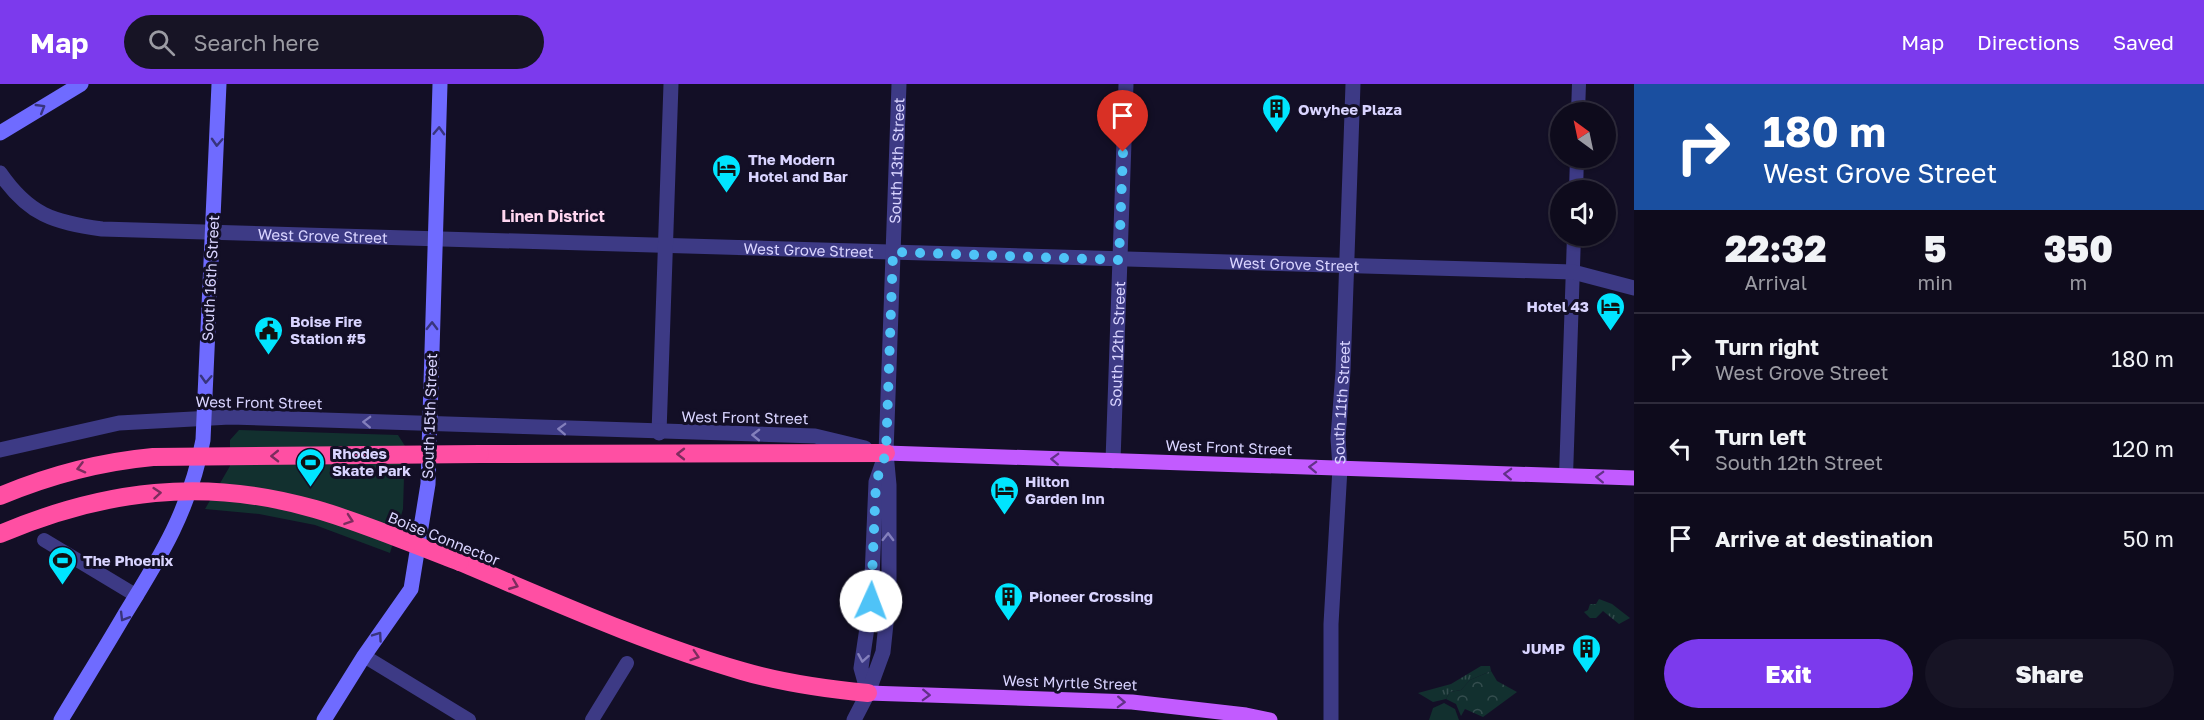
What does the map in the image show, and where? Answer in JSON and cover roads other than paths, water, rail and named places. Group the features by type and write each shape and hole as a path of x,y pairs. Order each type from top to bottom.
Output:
{"highway":[{"path":"0,496 50,477 116,460 153,457 886,453"},
{"name":"Boise Connector","path":"0,534 43,516 87,503 162,492 208,491 248,494 315,509 352,521 688,654 743,671 802,685 868,693"}],"main road":[{"path":"0,133 81,84"},
{"name":"South 16th Street","path":"61,720 180,520 197,472 203,440 219,84"},
{"name":"South 15th Street","path":"324,720 411,589 428,484 440,84"},
{"name":"West Front Street","path":"886,453 1634,478"},
{"name":"West Myrtle Street","path":"868,693 1132,702 1246,715 1270,720"}],"street":[{"path":"659,433 671,84"},
{"name":"South 13th Street","path":"854,720 868,693 883,652 889,595 889,485 886,453 899,84"},
{"name":"South 12th Street","path":"1113,461 1126,84"},
{"name":"South 11th Street","path":"1331,720 1331,624 1340,468 1338,438 1343,371 1353,84"},
{"path":"1579,102 1580,84"},
{"name":"West Grove Street","path":"0,173 13,192 27,204 55,220 102,229 1573,272 1634,288"},
{"path":"1566,476 1574,246"},
{"name":"West Front Street","path":"0,450 119,423 230,417 659,433 815,436 886,453"},
{"path":"44,540 136,596"},
{"path":"364,657 469,720"},
{"path":"592,720 627,663"}],"place":[{"name":"Owyhee Plaza","path":"1277,134"},
{"name":"The Modern Hotel and Bar","path":"727,194"},
{"name":"Hotel 43","path":"1610,332"},
{"name":"Boise Fire Station #5","path":"269,356"},
{"name":"Rhodes Skate Park","path":"311,488"},
{"name":"Hilton Garden Inn","path":"1004,516"},
{"name":"The Phoenix","path":"62,586"},
{"name":"Pioneer Crossing","path":"1008,622"},
{"name":"JUMP","path":"1586,674"}],"district":[{"name":"Linen District","path":"553,216"}]}
